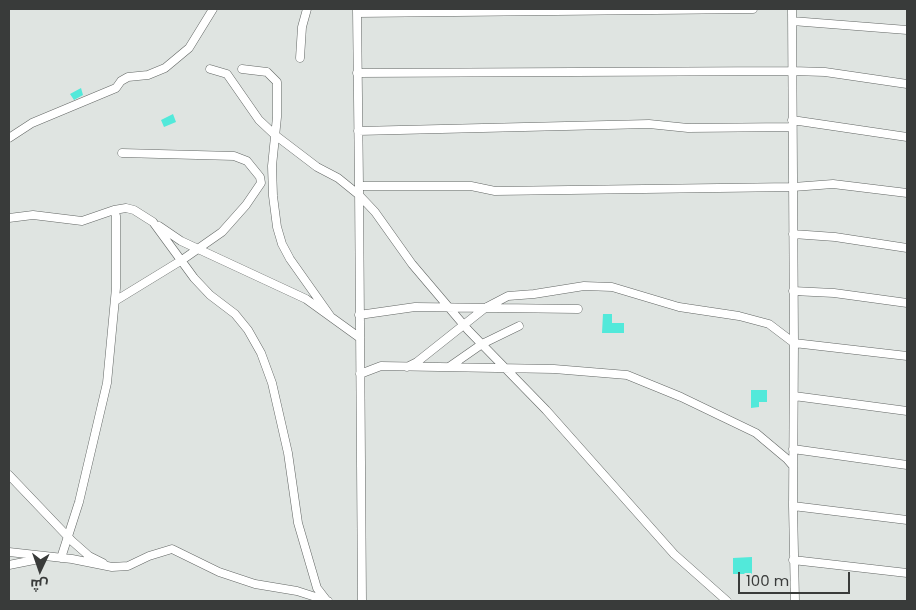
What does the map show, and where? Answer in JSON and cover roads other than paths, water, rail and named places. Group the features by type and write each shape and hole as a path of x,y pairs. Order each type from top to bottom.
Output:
{"street":[{"path":"206,22 208,9"},
{"path":"9,139 32,123 116,88 121,81 128,77 148,75 165,68 189,48 213,9"},
{"path":"300,58 302,27 307,9"},
{"path":"362,601 357,11 753,9"},
{"path":"792,9 793,506 795,601"},
{"path":"792,21 907,30"},
{"path":"210,69 227,74 259,120 275,135 317,167 359,190 412,264 463,324 546,410 674,554 727,601"},
{"path":"242,69 267,72 276,82 278,101 272,166 276,227 290,259 331,318"},
{"path":"357,73 792,71 825,72 907,84"},
{"path":"358,131 649,124 688,128 792,124 907,137"},
{"path":"115,301 182,260 222,232 246,205 262,183 260,177 247,161 234,156 122,153"},
{"path":"359,190 471,186 495,191 792,187 818,184 846,184 907,193"},
{"path":"9,218 33,215 82,221 114,210 126,208 134,210 180,241 199,248 306,299 360,338"},
{"path":"61,558 79,502 105,397 115,301 116,216 114,210"},
{"path":"153,222 194,278 210,295 235,314 248,330 262,353 272,383 288,453 298,523 317,588 328,601"},
{"path":"793,234 835,237 907,248"},
{"path":"407,366 417,362 485,308 508,296 584,286 612,287 679,307 738,316 769,324 794,344 907,356"},
{"path":"793,290 834,293 907,303"},
{"path":"359,315 415,307 578,309"},
{"path":"449,367 482,344 519,326"},
{"path":"360,374 381,366 407,366 554,369 627,375 681,397 756,433 793,466"},
{"path":"794,396 907,411"},
{"path":"793,449 907,465"},
{"path":"9,475 68,537 89,556 112,567"},
{"path":"793,506 907,520"},
{"path":"9,552 61,558 112,567 128,566 149,556 172,549 219,572 254,584 297,591 328,601"},
{"path":"9,565 49,557"},
{"path":"794,560 907,573"}]}
